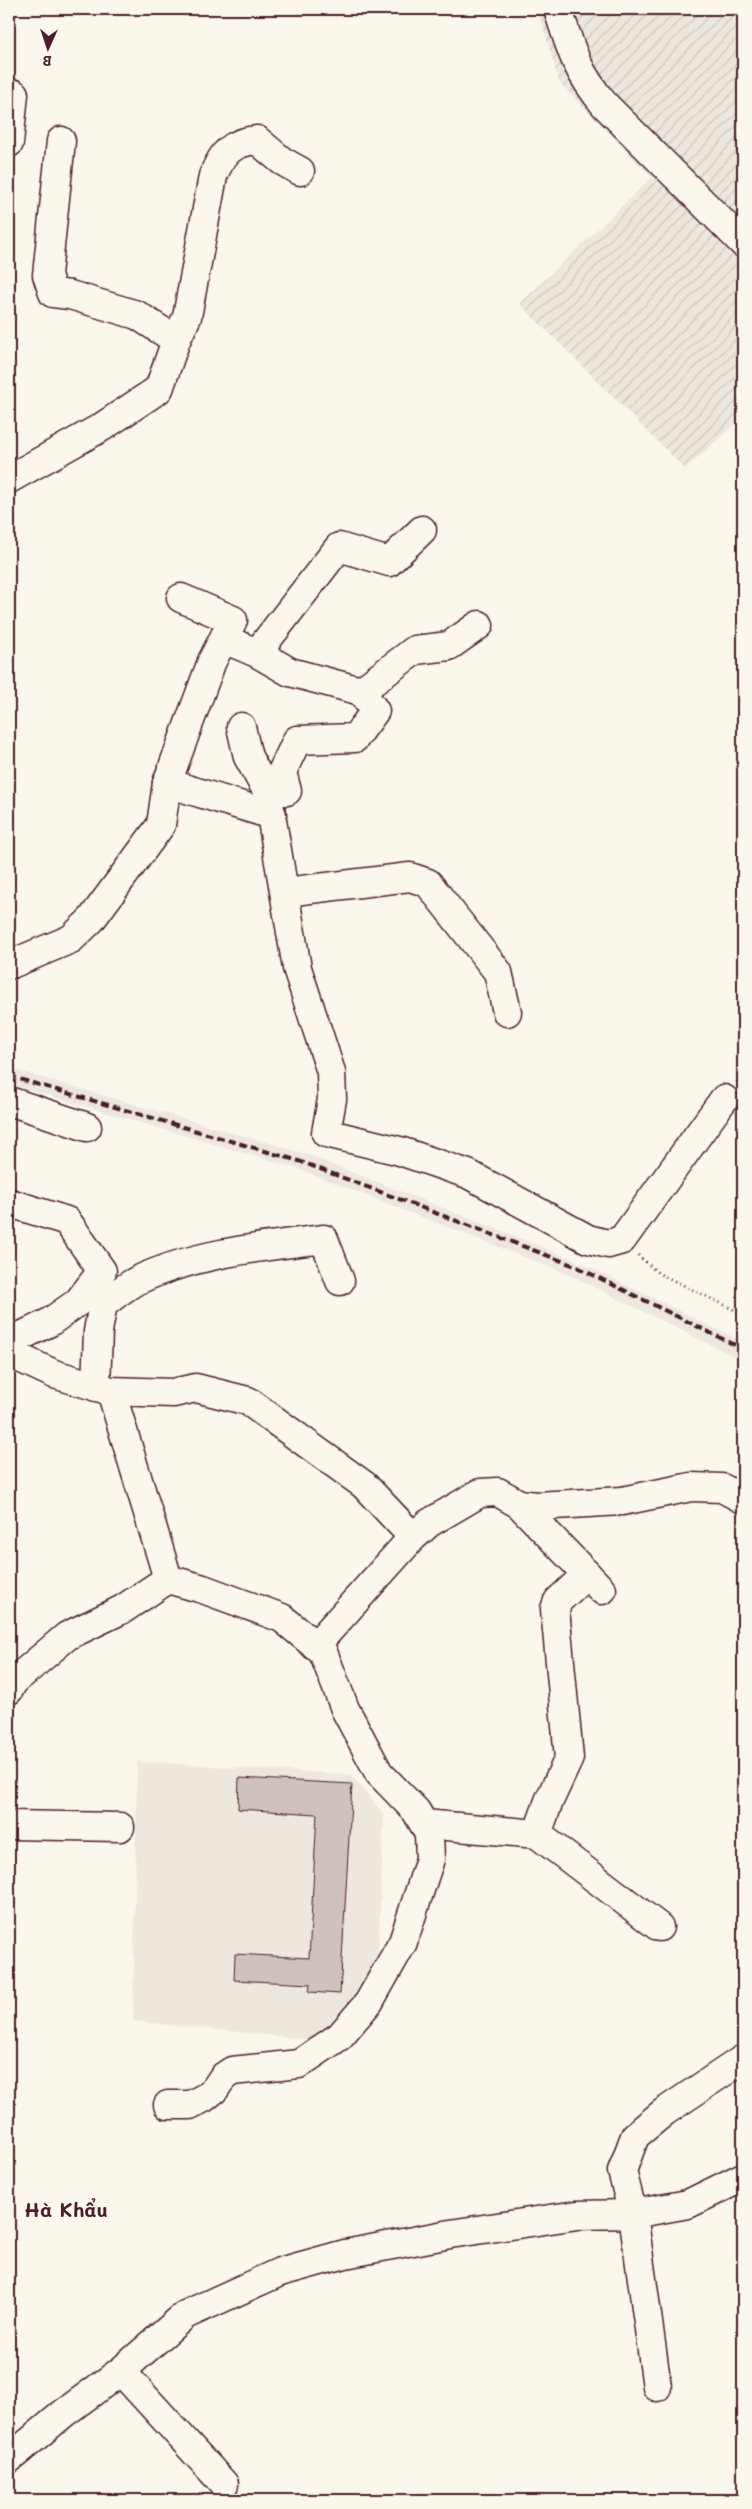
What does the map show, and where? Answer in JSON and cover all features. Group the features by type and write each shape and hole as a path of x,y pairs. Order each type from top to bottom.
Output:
{"street":[{"path":"558,9 575,62 586,81 604,104 743,243"},
{"path":"9,143 14,94"},
{"path":"9,478 102,427 159,389 176,340 187,317 213,176 221,156 241,141 257,140 282,162 300,171"},
{"path":"61,141 47,276 53,293 70,295 137,315 176,340"},
{"path":"257,653 339,547 389,562 422,530"},
{"path":"9,965 71,939 91,920 160,826 167,783 212,661 233,620 181,598"},
{"path":"361,691 415,650 449,646 479,625"},
{"path":"167,783 270,803 287,791 282,772 297,740 355,738 375,711 361,691 290,672 257,653 224,638"},
{"path":"241,727 248,758 270,803 297,968 330,1072 332,1099 326,1133 400,1152 468,1174 588,1239 608,1244 622,1240 724,1099"},
{"path":"285,892 410,877 428,883 498,972 507,1012"},
{"path":"9,1101 87,1127"},
{"path":"9,1205 10,1203 67,1221 102,1272 90,1308 98,1331 104,1389 168,1579"},
{"path":"9,1342 50,1322 103,1304 137,1280 203,1257 246,1249 324,1239 340,1281"},
{"path":"9,1353 54,1374 104,1389 174,1393 196,1388 248,1401 364,1485 413,1537"},
{"path":"519,1504 537,1506 622,1500 692,1487 722,1488 743,1499"},
{"path":"316,1646 413,1537 429,1523 480,1493 498,1492 519,1504 594,1582 558,1601 555,1609 569,1758 549,1801 538,1834"},
{"path":"9,1690 13,1682 67,1636 123,1609 168,1579 203,1589 282,1618 323,1652 345,1709 379,1773 416,1812 429,1833 430,1859 403,1942 369,2002 340,2036 299,2064 232,2071 223,2077 215,2089 204,2098 190,2105 168,2105"},
{"path":"9,1824 120,1827"},
{"path":"424,1824 538,1834 659,1927"},
{"path":"657,2387 633,2214 622,2170 635,2136 664,2112 743,2059"},
{"path":"9,2459 64,2413 121,2371 186,2315 280,2272 345,2254 450,2234 577,2215 633,2214 688,2204 743,2177"},
{"path":"121,2371 224,2484"}],"path":[{"path":"622,1240 658,1273 743,1314"}],"shaded area":[{"path":"538,9 743,9 743,417 685,469 520,304 652,177 559,82"},
{"path":"9,1068 303,1153 573,1259 743,1342 743,1361 570,1275 299,1169 9,1084"},
{"path":"137,1761 351,1775 384,1814 378,1956 349,2008 319,2034 306,2039 133,2021"}],"building":[{"path":"239,1778 352,1784 340,1994 309,1992 310,1984 234,1980 235,1954 309,1958 317,1814 238,1809"}],"railway":[{"path":"9,1076 299,1161 575,1266 743,1349"}],"district":[{"name":"Hà Khẩu","path":"66,2209"}]}
